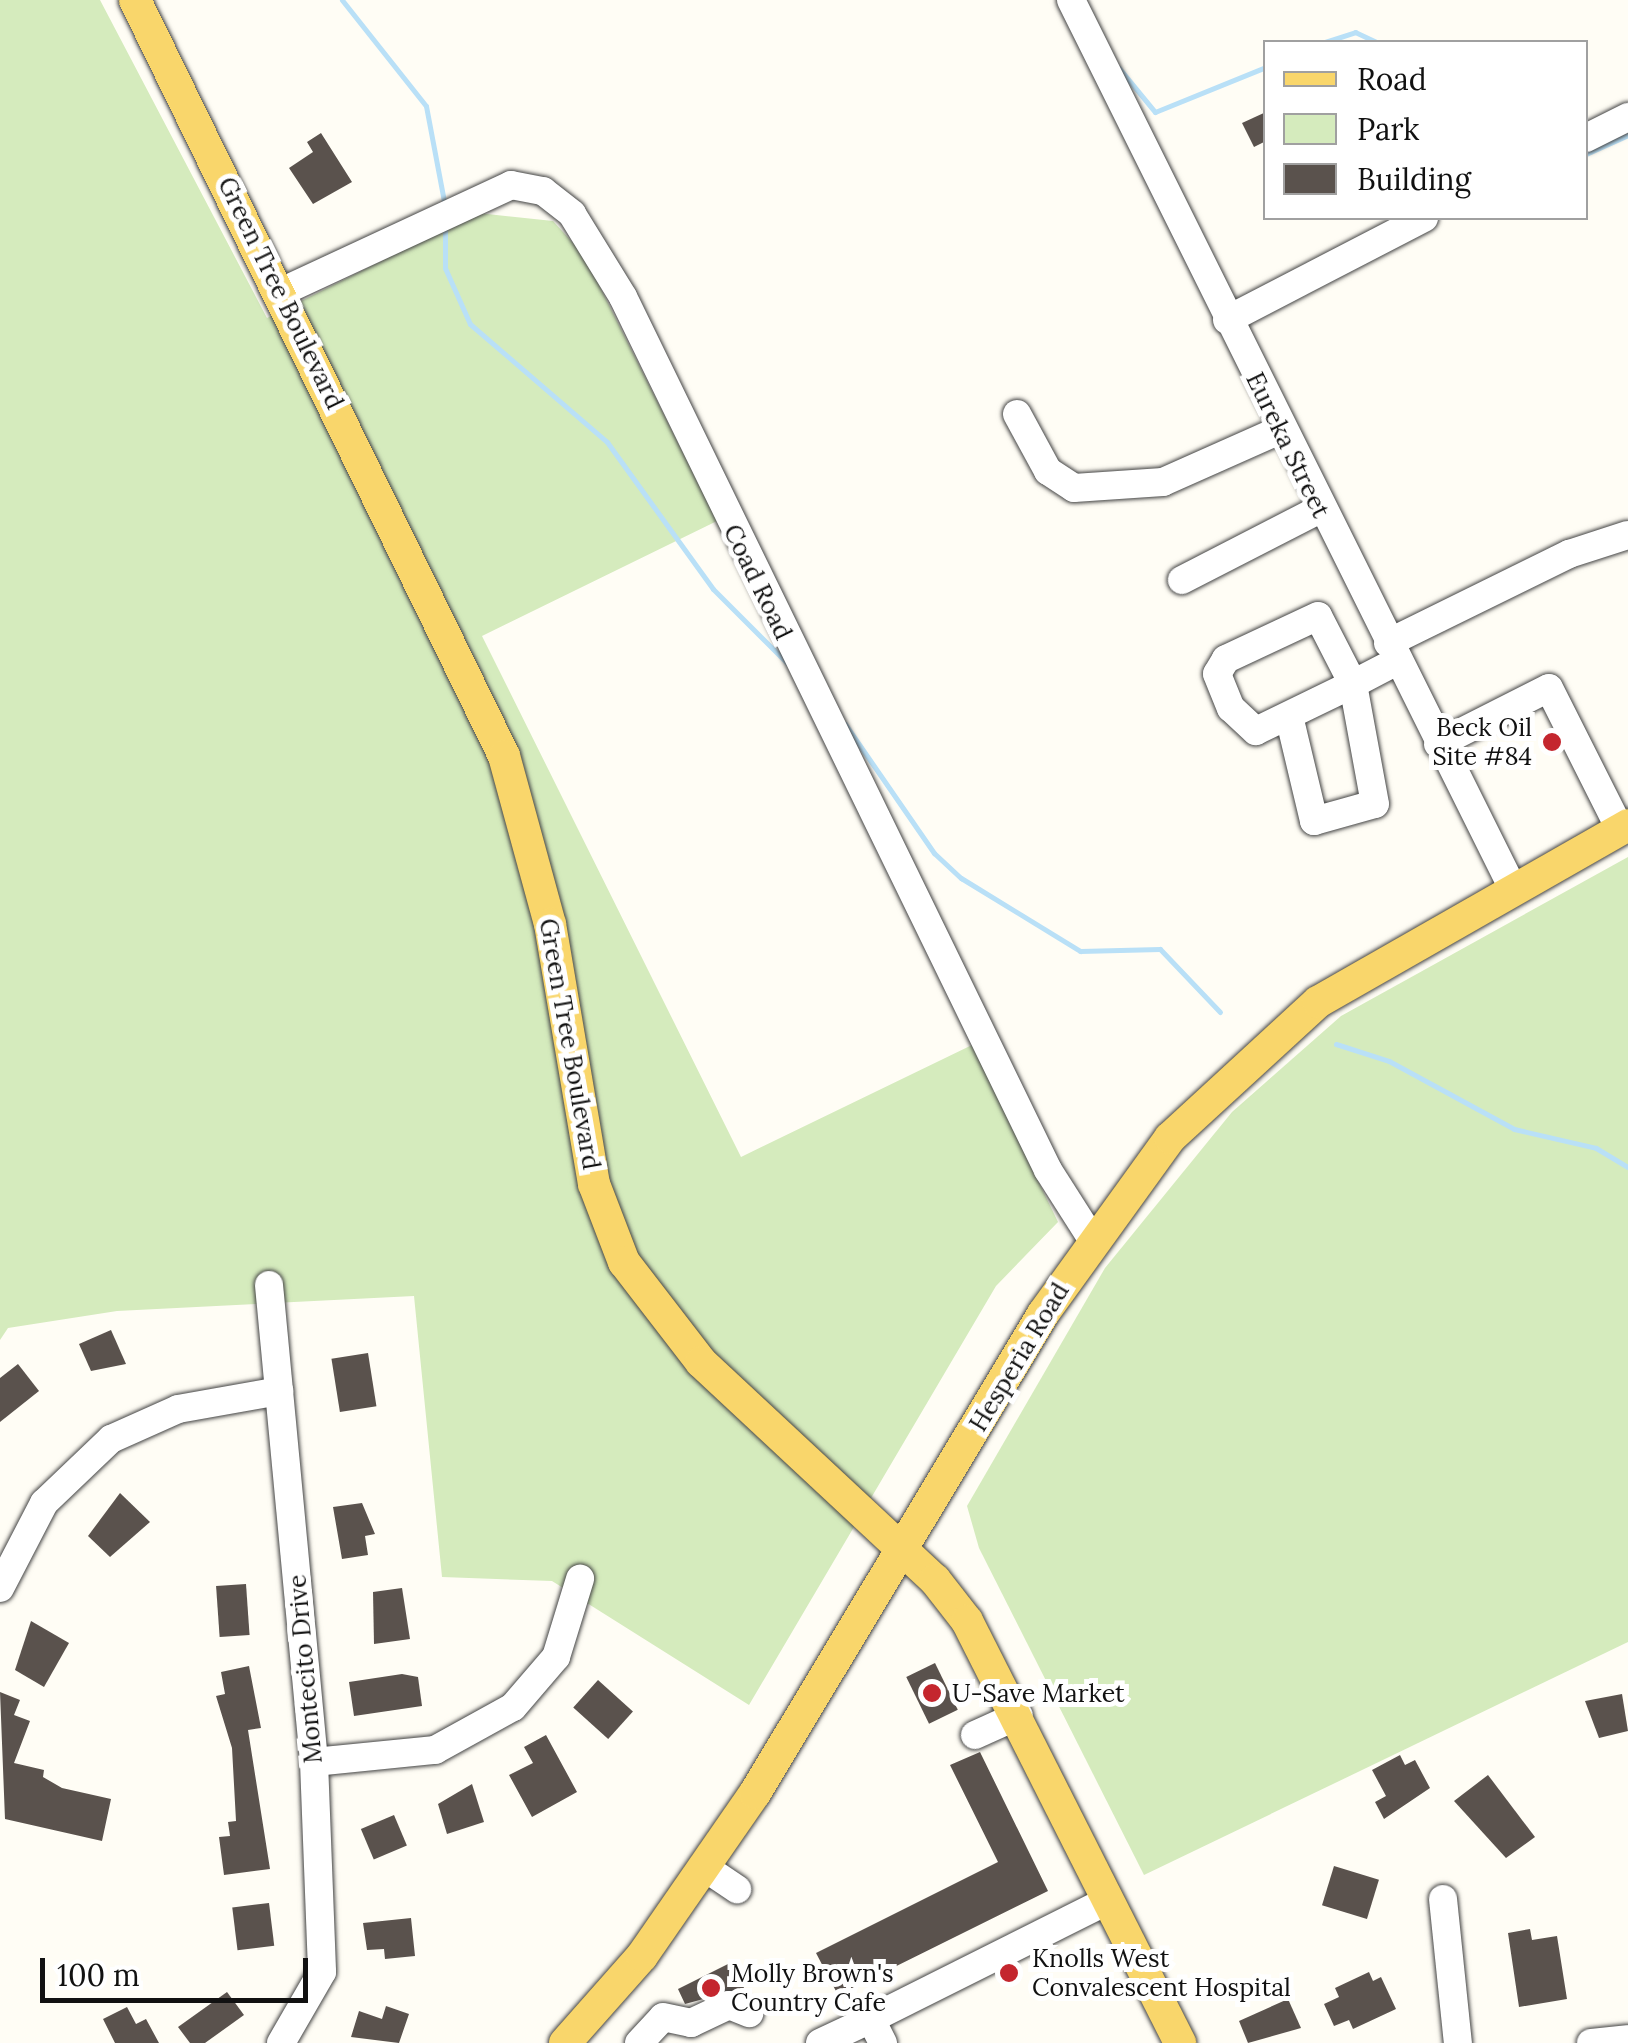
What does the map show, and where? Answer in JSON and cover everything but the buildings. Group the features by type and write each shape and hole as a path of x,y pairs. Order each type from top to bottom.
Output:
{"main road":[{"name":"Green Tree Boulevard","path":"136,0 504,756 550,924 590,1167 624,1262 701,1362 903,1549 967,1621 1019,1714 1180,2043"},
{"name":"Hesperia Road","path":"565,2043 642,1956 843,1658 903,1549 1092,1239 1213,1092 1318,1002 1512,887 1624,827"}],"street":[{"name":"Eureka Street","path":"1071,0 1280,430 1512,887"},
{"path":"1588,137 1628,117"},
{"name":"Coad Road","path":"280,292 510,185 543,191 572,214 622,297 1048,1170 1092,1239"},
{"path":"1227,320 1420,220"},
{"path":"1017,414 1048,472 1074,488 1163,482 1280,430"},
{"path":"1182,580 1320,510"},
{"path":"1289,716 1314,821 1375,804 1353,684 1315,616 1218,666 1220,685 1244,722 1256,731 1353,684 1392,652 1569,554 1628,535"},
{"path":"1438,744 1548,688 1624,827"},
{"name":"Montecito Drive","path":"269,1284 314,1762 322,1972 281,2043"},
{"path":"0,1588 44,1503 111,1439 178,1410 279,1391"},
{"path":"314,1762 435,1750 513,1707 556,1657 580,1579"},
{"path":"975,1736 1019,1714"},
{"path":"704,1867 737,1889"},
{"path":"1442,1899 1458,2043"},
{"path":"820,2043 877,2031 1109,1900"},
{"path":"639,2043 663,2018 690,2023 729,2005 750,2013"},
{"path":"1590,2043 1628,2040"}],"green space":[{"path":"0,0 100,0 267,318 478,213 553,221 584,255 717,521 482,636 741,1157 972,1045 1058,1222 996,1286 749,1705 552,1581 442,1577 414,1296 117,1311 8,1328 0,1340"},
{"path":"1628,857 1628,1642 1144,1875 979,1548 967,1506 1105,1268 1232,1112 1341,1016"}],"waterway":[{"path":"342,0 426,106 445,207"},
{"path":"1331,40 1355,32 1372,40"},
{"path":"1119,68 1155,112 1263,68"},
{"path":"1588,153 1628,135"},
{"path":"445,228 445,268 470,324 607,442 713,589 790,666"},
{"path":"845,724 934,853 961,878 1080,951 1160,949 1220,1012"},
{"path":"1336,1044 1389,1061 1514,1129 1596,1148 1628,1167"}],"place":[{"name":"Beck Oil Site #84","path":"1552,742"},
{"name":"U-Save Market","path":"932,1693"},
{"name":"Knolls West Convalescent Hospital","path":"1009,1973"},
{"name":"Molly Brown's Country Cafe","path":"711,1988"}]}
